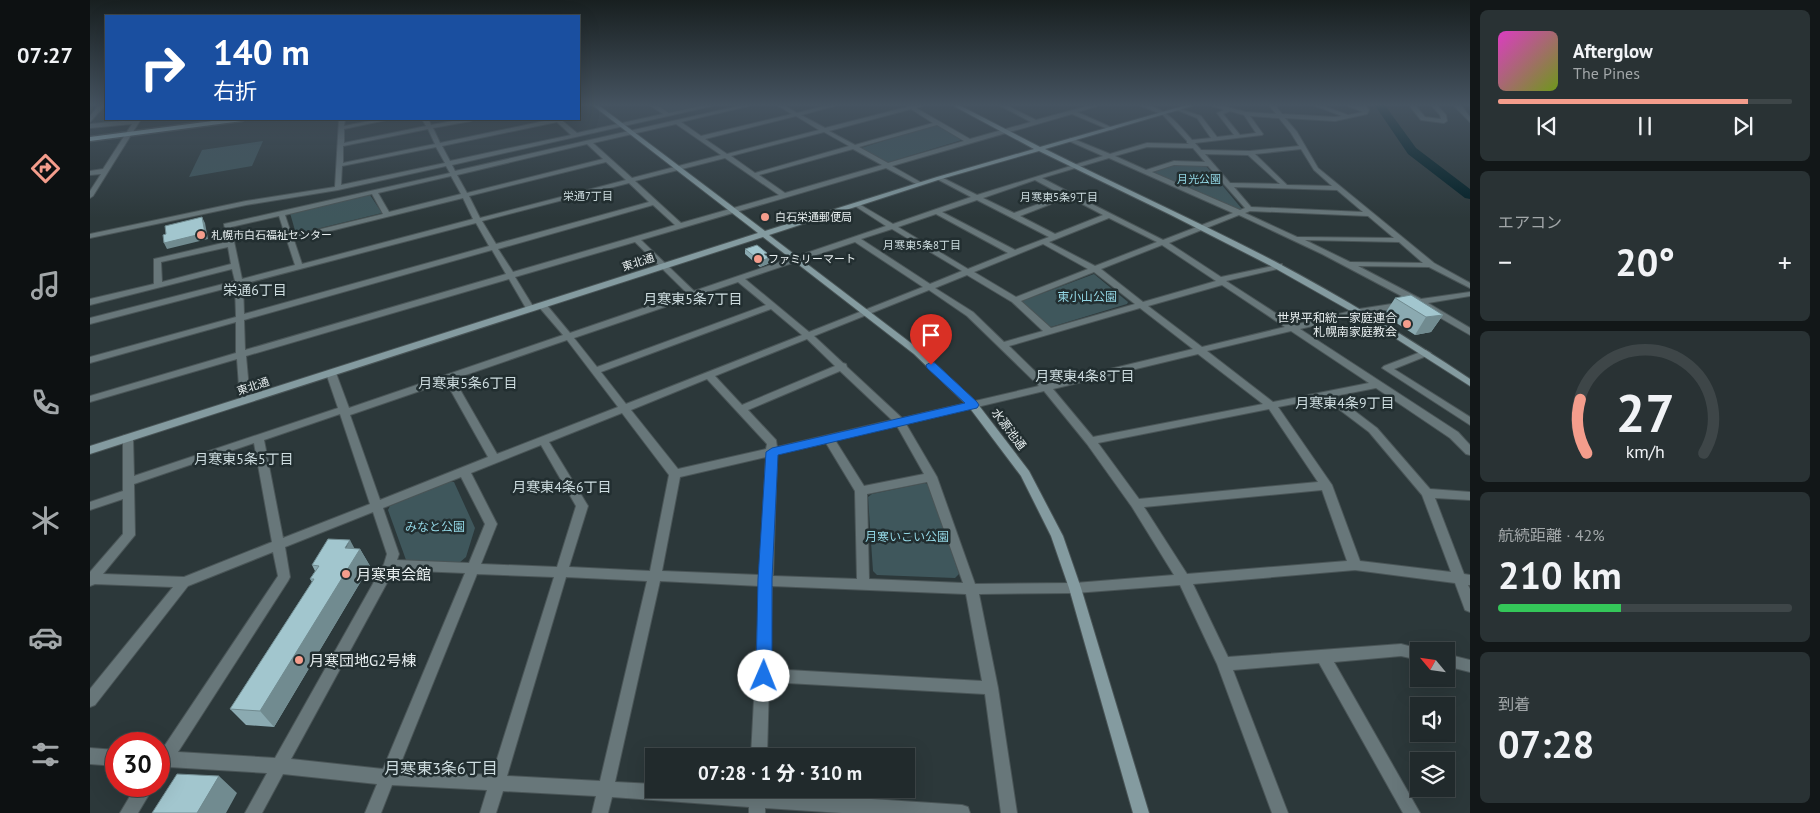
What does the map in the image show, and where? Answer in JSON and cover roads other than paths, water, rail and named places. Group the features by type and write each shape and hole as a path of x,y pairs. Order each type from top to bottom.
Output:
{"street":[{"path":"90,196 124,142"},
{"path":"338,188 341,142"},
{"path":"341,145 356,142"},
{"path":"437,142 478,221 511,277 536,306 569,337 675,474 655,575 600,813"},
{"path":"340,166 453,142"},
{"path":"245,400 241,355 239,282 234,266 227,226 374,192 554,142"},
{"path":"90,236 246,203 451,169 588,142 681,227"},
{"name":"水源池通","path":"644,142 762,235 917,352 973,405 1025,474 1057,536 1075,588 1141,813"},
{"path":"707,142 785,196"},
{"path":"90,321 778,142"},
{"path":"847,142 920,184"},
{"path":"754,175 873,142"},
{"path":"90,399 966,142"},
{"path":"1022,142 1204,228 1279,266 1360,312 1470,384"},
{"name":"東北通","path":"90,450 920,184 1064,142"},
{"path":"1076,142 1351,264 1420,301 1470,332"},
{"path":"1190,142 1249,209"},
{"path":"1194,146 1206,142"},
{"path":"1300,142 1316,169 1369,214 1431,265 1470,286"},
{"path":"90,506 129,486 259,439 448,378 936,210 1147,144 1194,146 1250,153 1302,146"},
{"path":"1250,153 1285,186"},
{"path":"290,238 606,160"},
{"path":"1145,172 1174,162 1209,164"},
{"path":"90,173 106,171"},
{"path":"939,178 1055,237"},
{"path":"1036,178 1071,194 1164,243 1454,435 1470,451"},
{"path":"1227,185 1339,188"},
{"path":"374,192 387,214"},
{"path":"1014,216 1071,194"},
{"path":"90,360 653,203"},
{"path":"857,205 1015,300 1049,331"},
{"path":"1015,300 1249,209 1369,214"},
{"path":"936,210 1014,253"},
{"path":"280,214 299,267"},
{"path":"91,580 184,582 1109,215"},
{"path":"1294,238 1400,240"},
{"path":"856,239 970,314 1046,387 1091,441 1136,504 1184,579 1224,664 1280,813"},
{"path":"636,240 692,294"},
{"path":"1042,241 1095,269 1272,406 1326,485 1355,565"},
{"path":"158,285 157,261 230,244"},
{"path":"1351,264 1431,265"},
{"path":"90,302 234,266"},
{"path":"1002,345 1279,266"},
{"path":"739,278 843,366 899,421 931,477 971,589 991,688 1009,813"},
{"path":"675,474 1360,312 1470,294"},
{"path":"596,371 773,306"},
{"path":"1426,354 1387,368 1470,422"},
{"path":"742,409 843,366"},
{"path":"253,813 390,565 393,554 331,373"},
{"path":"708,375 772,443 765,579 764,676 760,748"},
{"path":"448,378 494,458"},
{"path":"1091,441 1376,385"},
{"path":"1325,394 1373,430 1427,493 1465,580 1470,606"},
{"path":"91,580 129,535 128,438"},
{"path":"170,748 284,577 259,439"},
{"path":"829,439 861,491 863,584"},
{"path":"488,813 582,506 543,440"},
{"path":"373,813 491,524 464,471"},
{"path":"861,491 931,477"},
{"path":"1136,504 1326,485"},
{"path":"1427,493 1470,496"},
{"path":"390,565 971,589 1075,588 1355,565 1465,580"},
{"path":"90,700 184,582"},
{"path":"1224,664 1401,650 1410,652"},
{"path":"1323,656 1412,813"},
{"path":"1455,662 1470,666"},
{"path":"764,676 991,688"},
{"path":"90,756 105,757"},
{"path":"170,762 279,766 389,776 606,788 893,810 962,813"},
{"path":"128,813 139,797"}],"waterway":[{"path":"1405,142 1412,151 1470,195"}],"place":[{"name":"白石栄通郵便局","path":"765,217"},
{"name":"札幌市白石福祉センター","path":"201,235"},
{"name":"ファミリーマート","path":"758,259"},
{"name":"世界平和統一家庭連合 札幌南家庭教会","path":"1407,324"},
{"name":"月寒東会館","path":"346,574"},
{"name":"月寒団地G2号棟","path":"299,660"}],"district":[{"name":"栄通7丁目","path":"588,196"},
{"name":"月寒東5条9丁目","path":"1059,197"},
{"name":"月寒東5条8丁目","path":"922,245"},
{"name":"栄通6丁目","path":"255,290"},
{"name":"月寒東5条7丁目","path":"693,299"},
{"name":"月寒東4条8丁目","path":"1085,376"},
{"name":"月寒東5条6丁目","path":"468,383"},
{"name":"月寒東4条9丁目","path":"1345,403"},
{"name":"月寒東5条5丁目","path":"244,459"},
{"name":"月寒東4条6丁目","path":"562,487"},
{"name":"月寒東3条6丁目","path":"441,768"}],"park label":[{"name":"月光公園","path":"1199,179"},
{"name":"東小山公園","path":"1087,296"},
{"name":"みなと公園","path":"435,526"},
{"name":"月寒いこい公園","path":"907,536"}]}
